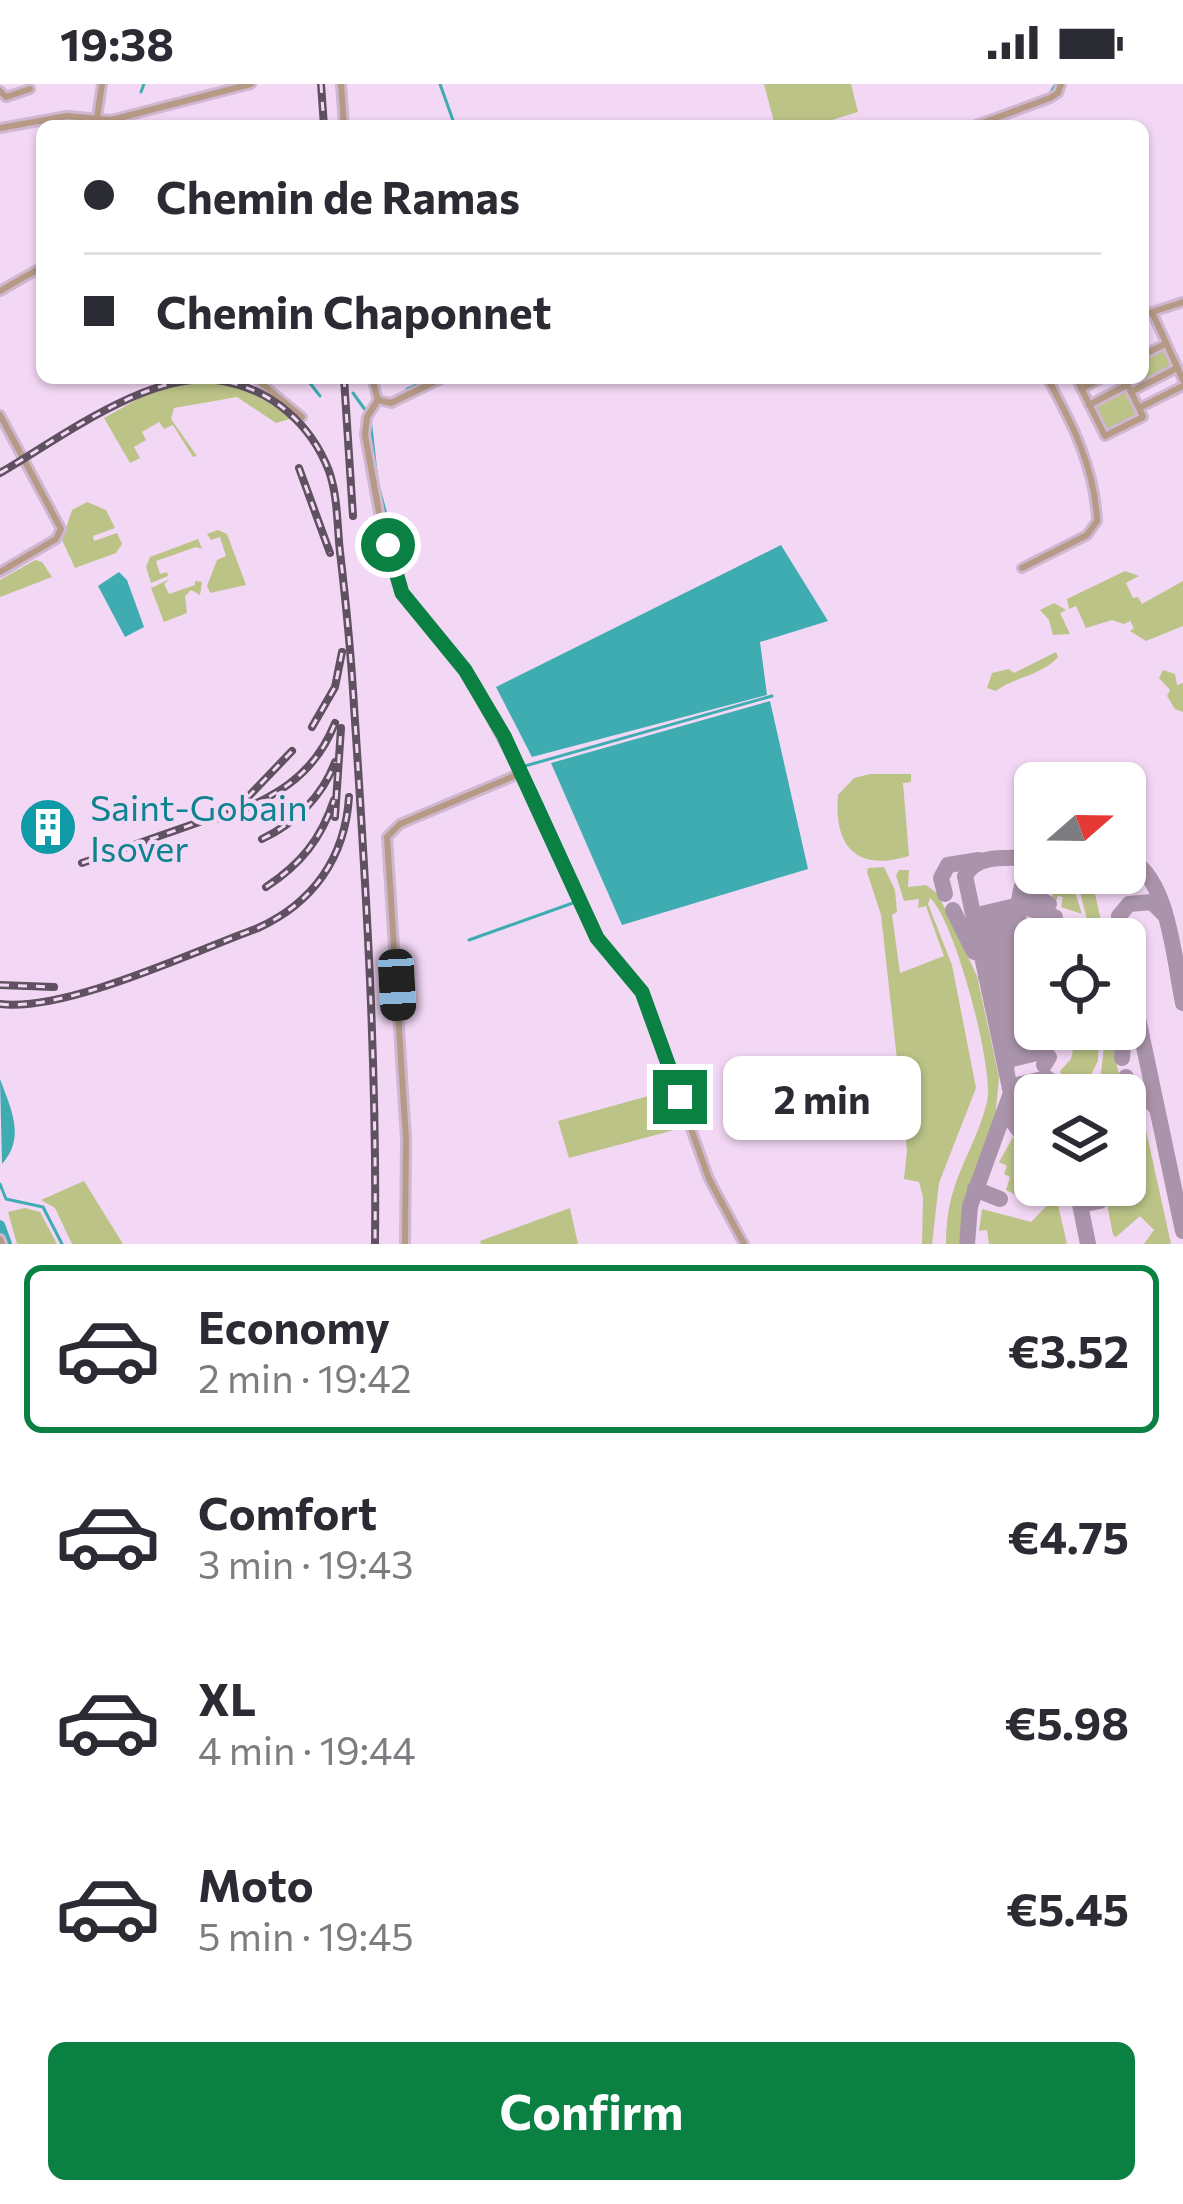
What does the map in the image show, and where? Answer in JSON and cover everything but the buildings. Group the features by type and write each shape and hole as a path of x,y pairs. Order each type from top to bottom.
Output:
{"street":[{"path":"97,118 102,84"},
{"path":"45,120 68,116 111,120 250,84"},
{"path":"341,84 344,120"},
{"path":"990,120 1050,98 1061,84"},
{"path":"0,91 7,97 30,89"},
{"path":"0,128 36,122"},
{"path":"0,291 36,270"},
{"path":"1149,314 1183,302"},
{"path":"1139,408 1183,383 1149,316"},
{"path":"1149,352 1165,344"},
{"path":"1149,378 1177,368"},
{"path":"262,384 302,417"},
{"path":"374,384 378,400 367,417 365,435 380,518 402,593 465,670 521,773 597,938 642,992 709,1179 744,1244"},
{"path":"378,400 391,403 431,384"},
{"path":"1022,568 1088,535 1097,521 1093,489 1076,434 1050,384"},
{"path":"1079,384 1089,405 1105,436 1143,417 1127,385 1089,405"},
{"path":"1081,389 1091,384"},
{"path":"0,416 62,530 56,539 0,572"},
{"path":"405,1244 406,1138 387,837 400,824 521,773"}],"shaded area":[{"path":"764,84 851,84 858,112 832,120 773,120"},
{"path":"1164,349 1174,367 1149,380 1149,356"},
{"path":"222,384 246,389 293,418 276,423 237,397 174,408 171,419 197,456 193,457 173,425 164,429 159,422 142,432 146,440 134,447 140,458 130,463 104,418 163,385"},
{"path":"1127,390 1140,415 1105,432 1093,407"},
{"path":"87,502 106,510 115,528 93,536 94,541 117,533 122,544 116,553 75,568 62,540 72,510"},
{"path":"218,530 227,534 246,585 210,593 207,586 217,560 226,556 220,537 211,540 207,534"},
{"path":"198,539 202,549 156,561 160,574 167,572 168,576 151,583 146,567 150,557"},
{"path":"781,545 828,621 760,642 767,695 532,757 496,687"},
{"path":"35,560 52,577 0,597 0,580"},
{"path":"1125,571 1139,576 1126,583 1142,604 1183,581 1183,626 1146,641 1130,631 1134,628 1130,621 1112,620 1086,628 1076,606 1069,609 1067,599"},
{"path":"119,572 127,580 144,627 125,637 98,586"},
{"path":"170,579 164,584 169,594 202,582 200,595 191,590 185,596 187,613 164,622 151,588"},
{"path":"1054,603 1066,610 1060,613 1070,634 1053,635 1040,610"},
{"path":"1056,652 1058,657 1045,668 996,691 987,688 992,673 1009,669 1014,673"},
{"path":"1163,670 1175,674 1177,685 1183,683 1183,712 1167,696 1170,690 1159,678"},
{"path":"770,701 808,869 622,925 551,763"},
{"path":"911,774 911,782 903,783 909,856 877,861 864,858 846,843 840,830 838,795 854,778"},
{"path":"884,867 895,890 897,912 892,915 900,973 944,956 926,906 918,908 919,899 904,901 896,875 909,870 908,887 926,885 938,894 977,976 999,1077 995,1121 964,1202 959,1244 946,1244 947,1221 955,1185 987,1102 985,1059 961,963 930,898 928,904 952,965 976,1088 939,1183 932,1244 922,1244 919,1182 904,1179 907,1150 881,915 867,872"},
{"path":"1052,894 1076,894 1082,914 1061,907 1063,897 1058,896 1055,903"},
{"path":"1080,894 1095,894 1100,918 1087,918"},
{"path":"1073,1050 1098,1050 1091,1074 1061,1074"},
{"path":"1104,1050 1115,1050 1119,1074 1101,1074"},
{"path":"0,1079 15,1134 2,1164"},
{"path":"670,1090 682,1128 569,1158 558,1121"},
{"path":"1146,1130 1171,1244 1144,1244 1154,1230 1140,1216 1113,1235 1107,1206 1146,1206"},
{"path":"1013,1137 1014,1194 1006,1190 1010,1177 1004,1174 1007,1166 999,1162"},
{"path":"84,1181 123,1244 72,1244 55,1208 41,1200"},
{"path":"1046,1206 1058,1206 1067,1244 989,1244 987,1230 979,1231 982,1209 1031,1222"},
{"path":"25,1208 40,1212 57,1244 17,1244 8,1212"},
{"path":"570,1208 578,1244 481,1244 480,1241"}],"waterway":[{"path":"141,92 144,84"},
{"path":"440,84 453,120"},
{"path":"985,120 1049,95 1056,84"},
{"path":"311,384 320,396"},
{"path":"407,389 418,384"},
{"path":"353,393 366,411"},
{"path":"370,418 377,481 408,596"},
{"path":"441,636 504,729 584,899 469,940"},
{"path":"525,766 772,696"},
{"path":"0,1184 6,1199 43,1207 62,1244"},
{"path":"0,1225 7,1244"}],"taxiway":[{"path":"967,1244 970,1206 1011,1093 965,876 986,860 1014,858"},
{"path":"945,894 941,878 948,865 979,860"},
{"path":"1146,874 1167,920 1183,1003"},
{"path":"1019,918 1020,894"},
{"path":"1031,894 1049,904 1043,912 1030,909 1055,917"},
{"path":"1119,918 1129,904 1152,902 1164,914"},
{"path":"975,924 977,915 1011,907 1018,912 1015,918"},
{"path":"953,910 974,952"},
{"path":"978,938 982,927 1014,921"},
{"path":"981,950 983,941 1014,934"},
{"path":"984,964 987,953 1014,948"},
{"path":"986,977 990,966 1014,962"},
{"path":"989,990 993,980 1014,975"},
{"path":"992,1004 992,995 1014,989"},
{"path":"997,1018 997,1007 1014,1004"},
{"path":"998,1030 999,1020 1014,1017"},
{"path":"1002,1045 1002,1033 1014,1030"},
{"path":"1004,1056 1005,1046 1039,1039 1046,1044 1041,1052"},
{"path":"1122,1058 1123,1050"},
{"path":"1145,1050 1183,1231"},
{"path":"1006,1069 1008,1060 1041,1052 1049,1057 1044,1065"},
{"path":"1012,1096 1014,1086"},
{"path":"1146,1098 1157,1109"},
{"path":"1014,1116 1010,1118 1014,1123"},
{"path":"975,1189 1000,1199"},
{"path":"1080,1206 1088,1244"}],"railway":[{"path":"321,84 324,120"},
{"path":"0,473 107,409 173,384"},
{"path":"234,384 273,401 300,424 329,471 336,501 353,687 370,975 375,1244"},
{"path":"344,384 353,516"},
{"path":"299,468 330,553"},
{"path":"312,727 335,687 342,652"},
{"path":"220,819 289,784 315,759 335,723"},
{"path":"335,817 341,728"},
{"path":"248,797 292,751"},
{"path":"262,839 306,808 335,762"},
{"path":"0,1004 27,1004 93,990 278,918 310,892 333,859 349,797"},
{"path":"266,887 308,850 334,800"},
{"path":"82,863 231,811"},
{"path":"0,985 54,987"}],"place":[{"name":"Saint-Gobain Isover","path":"48,827"}],"route":[{"path":"388,545 402,593 465,670 504,736 597,938 642,992 680,1097"}]}
